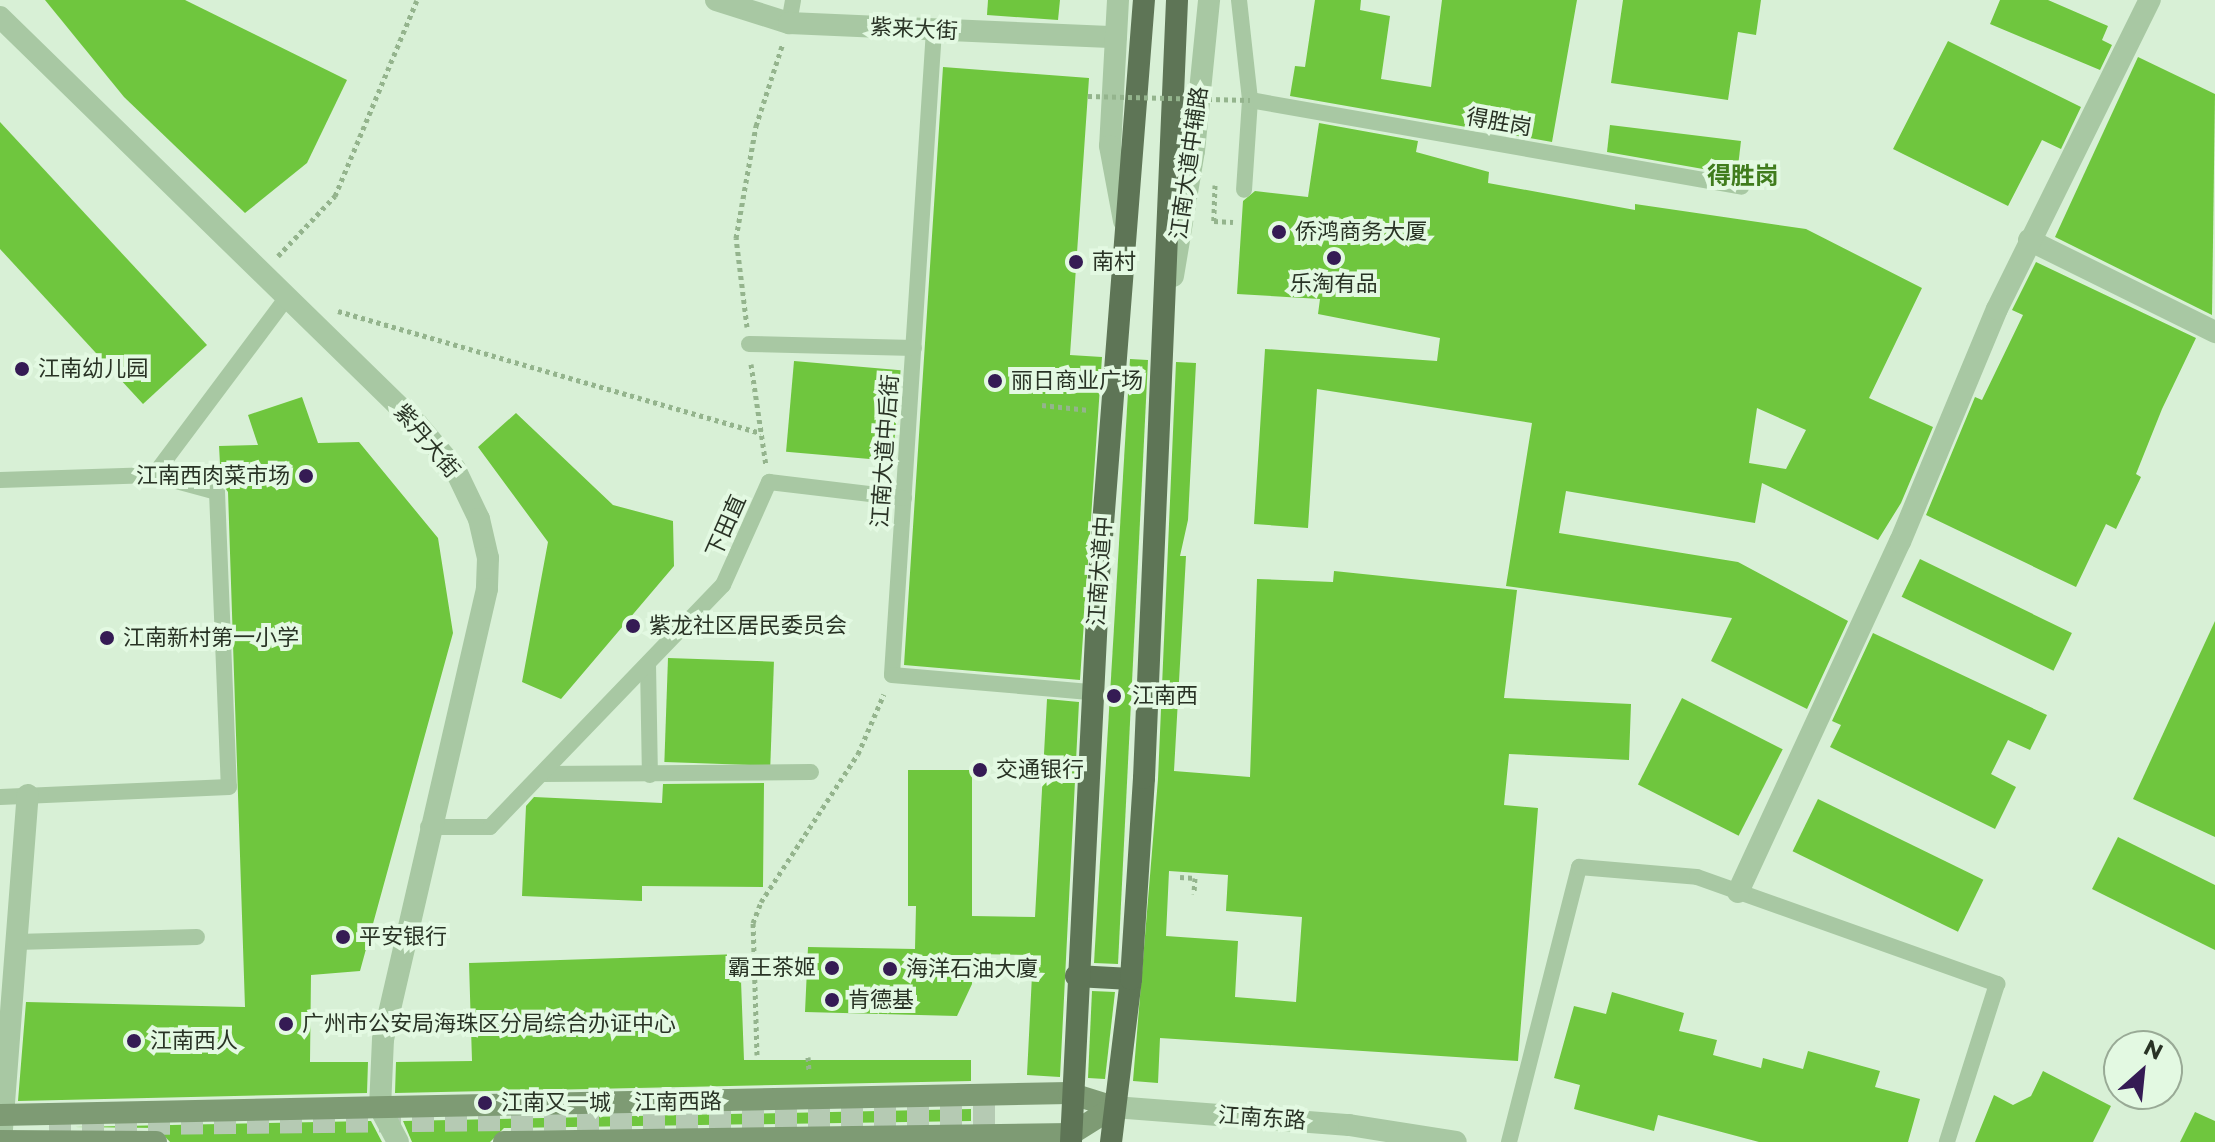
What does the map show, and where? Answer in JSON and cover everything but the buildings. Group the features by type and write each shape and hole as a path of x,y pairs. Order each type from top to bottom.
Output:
{"main road":[{"name":"江南大道中","path":"1069,1139 1092,692 1144,0"},
{"path":"1111,1142 1131,979 1165,325 1177,0"},
{"path":"1076,976 1131,979"},
{"name":"江南西路","path":"1,1115 1069,1093 1114,1107"},
{"path":"504,1142 1069,1139 1114,1107"},
{"path":"0,1141 156,1142"}],"street":[{"name":"紫来大街","path":"716,0 789,23 1116,37"},
{"path":"1118,0 1110,146 1128,239"},
{"name":"江南大道中辅路","path":"1165,325 1194,151 1209,0"},
{"path":"1738,892 1900,542 2029,240 2150,0"},
{"name":"紫丹大街","path":"0,17 287,297 455,469 486,540 487,589 390,995 380,1108"},
{"path":"2029,240 2215,332"},
{"path":"0,1141 10,949 28,795"},
{"path":"1114,1107 1122,1142"},
{"name":"江南东路","path":"1114,1107 1349,1125 1456,1142"},
{"path":"380,1108 398,1142"}],"lane":[{"path":"789,23 793,0"},
{"path":"1239,0 1250,100 1244,190"},
{"name":"江南大道中后街","path":"892,675 934,30"},
{"name":"得胜岗","path":"1250,100 1741,187"},
{"path":"154,475 287,297"},
{"path":"749,344 914,348"},
{"path":"0,480 154,475 217,492 229,787 0,797"},
{"path":"769,482 904,498"},
{"name":"下田直","path":"428,827 490,827 723,585 769,482"},
{"path":"648,664 650,775"},
{"path":"892,675 1092,692"},
{"path":"542,774 811,772"},
{"path":"1509,1142 1579,867 1697,877 1997,984 1947,1142"},
{"path":"10,949 197,937"}],"path":[{"path":"262,273 335,196 417,0"},
{"name":"下田直","path":"769,482 736,238 756,126 789,23"},
{"path":"1088,96 1250,100"},
{"path":"1214,221 1233,222"},
{"path":"333,310 761,433"},
{"path":"1042,405 1113,413"},
{"path":"757,1055 757,912 858,754 892,675"},
{"path":"1180,877 1195,878 1194,894"},
{"path":"808,1057 809,1072"}],"tunnel":[{"path":"49,1125 996,1115"}],"place":[{"name":"侨鸿商务大厦","path":"1279,232"},
{"name":"乐淘有品","path":"1334,258"},
{"name":"南村","path":"1076,262"},
{"name":"江南幼儿园","path":"22,369"},
{"name":"丽日商业广场","path":"995,381"},
{"name":"江南西肉菜市场","path":"306,476"},
{"name":"紫龙社区居民委员会","path":"633,626"},
{"name":"江南新村第一小学","path":"107,638"},
{"name":"江南西","path":"1114,696"},
{"name":"交通银行","path":"980,770"},
{"name":"平安银行","path":"343,937"},
{"name":"霸王茶姬","path":"832,968"},
{"name":"海洋石油大廈","path":"890,969"},
{"name":"肯德基","path":"832,1000"},
{"name":"广州市公安局海珠区分局综合办证中心","path":"286,1024"},
{"name":"江南西人","path":"134,1041"},
{"name":"江南又一城","path":"485,1103"}],"district":[{"name":"得胜岗","path":"1743,176"}]}
